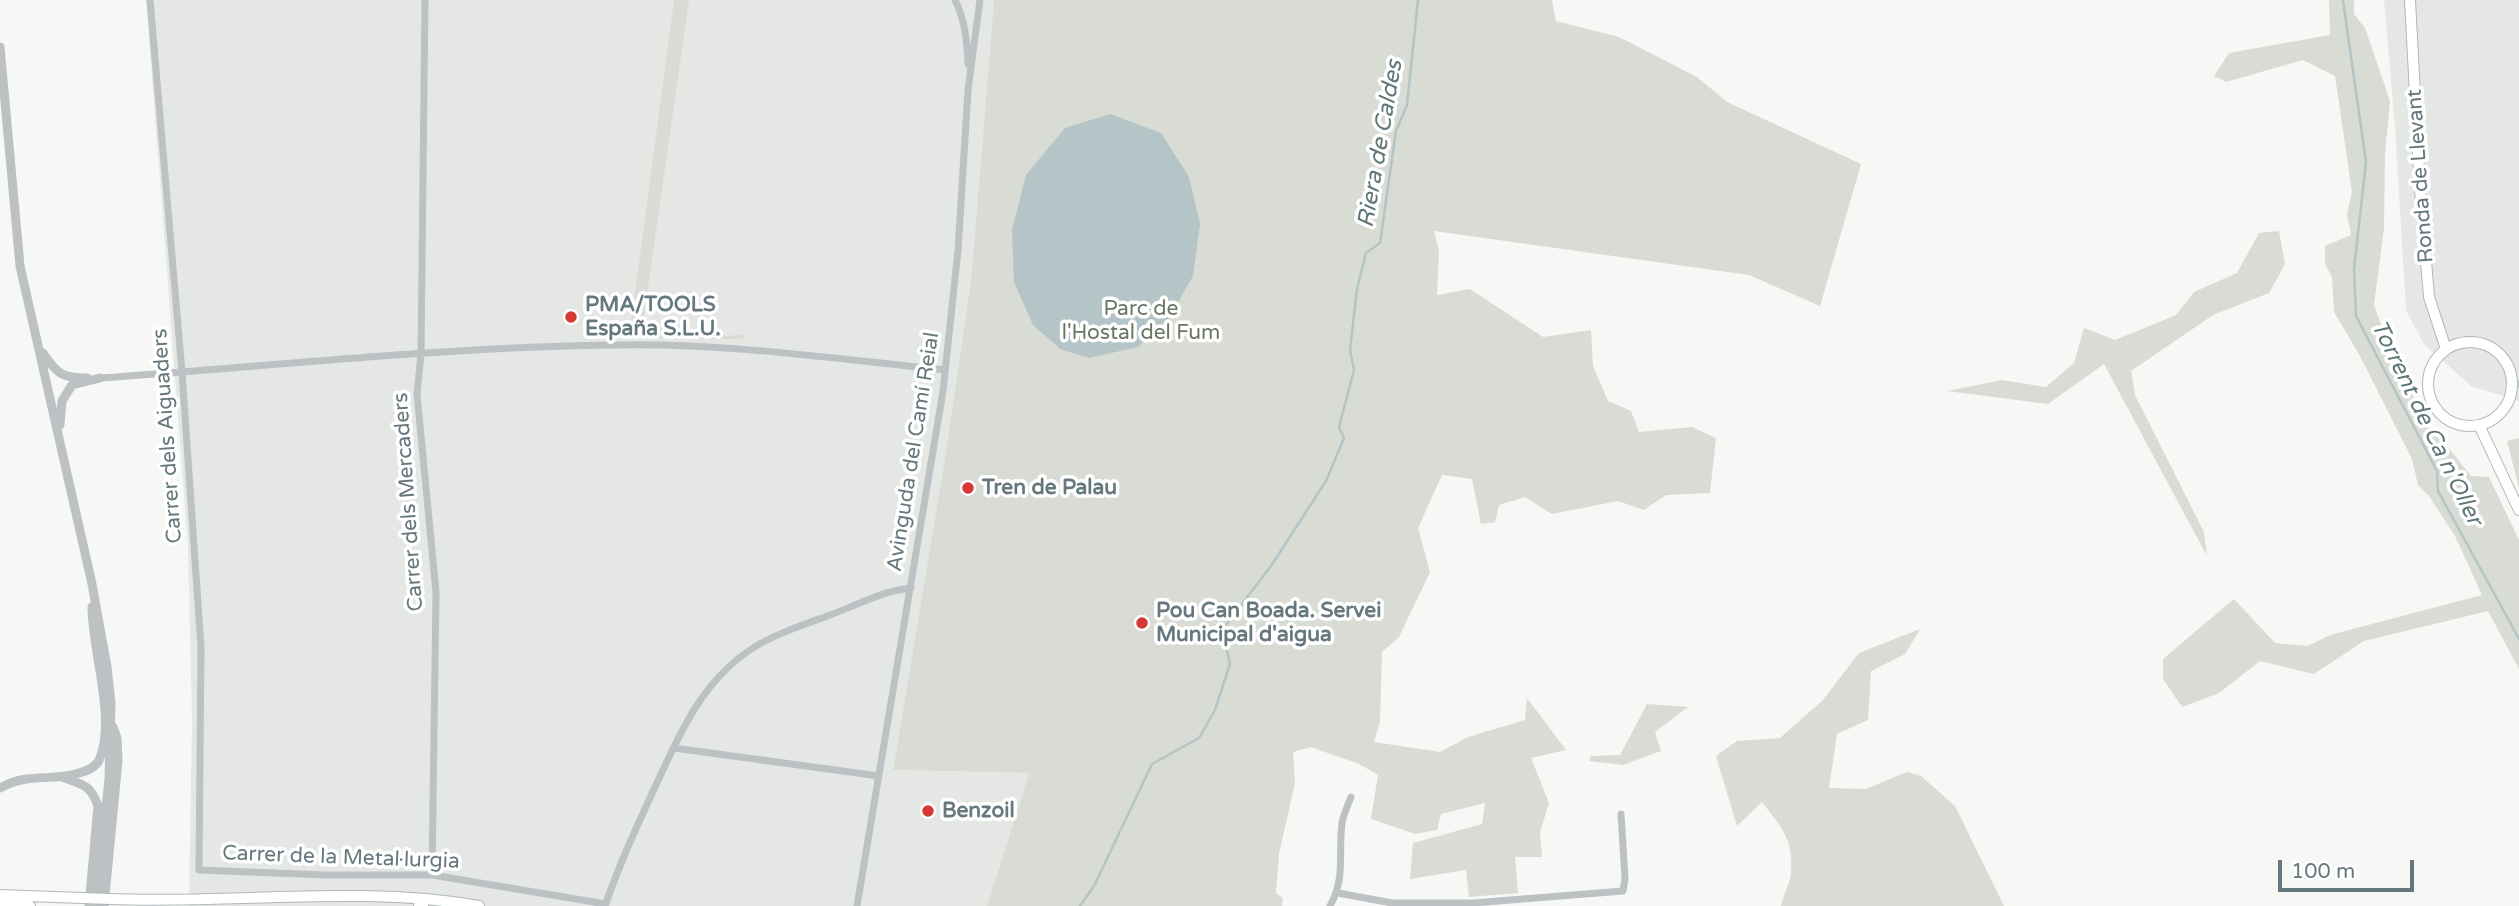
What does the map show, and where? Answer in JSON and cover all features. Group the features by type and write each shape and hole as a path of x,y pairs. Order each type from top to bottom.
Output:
{"main road":[{"name":"Ronda de Llevant","path":"2410,0 2419,176 2429,297 2446,349"},
{"path":"2461,342 2476,342 2489,346 2501,355 2515,384 2503,410 2492,419 2479,425 2461,425 2438,411 2430,398 2427,382 2436,359 2446,349 2461,342"},
{"path":"2479,425 2519,510"},
{"path":"0,889 35,896 107,903 161,900 183,904 378,897 451,901 479,906"},
{"path":"0,895 35,896"},
{"path":"0,904 30,906"}],"street":[{"name":"Carrer dels Aiguaders","path":"150,0 201,647 199,870"},
{"name":"Carrer dels Mercaders","path":"425,0 421,354 416,394 436,592 432,875"},
{"path":"955,0 962,15 967,44 968,90"},
{"name":"Avinguda del Camí Reial","path":"857,906 945,370 958,250 968,90 980,0"},
{"path":"0,47 16,241 92,584 107,667 111,720 109,779 96,906"},
{"path":"38,346 55,371 69,378 181,372 444,350 620,345 796,354 945,370"},
{"path":"60,438 62,401 72,385 100,378"},
{"path":"0,788 27,777 60,777 91,769 99,760 104,734 102,687 92,616 92,584"},
{"path":"605,905 622,859 689,717 705,691 718,677 749,650 889,592 911,588"},
{"path":"107,903 118,761 117,738 111,720"},
{"path":"674,748 879,776"},
{"path":"60,777 86,786 93,793 98,806 85,902"},
{"path":"1330,906 1338,892 1342,862 1342,823 1351,797"},
{"path":"1338,892 1392,903 1459,903 1623,891 1625,879 1621,814"},
{"name":"Carrer de la Metal·lurgia","path":"199,870 326,875 432,875 605,905"}],"shaded area":[{"path":"146,0 994,0 971,280 946,451 893,770 1029,773 987,906 189,906 192,719 188,546"},
{"path":"2384,0 2519,0 2519,401 2471,386 2424,344 2406,310"},
{"path":"1110,114 1161,133 1189,177 1200,224 1193,276 1169,318 1138,347 1089,358 1060,349 1033,325 1014,282 1012,230 1026,175 1065,128"}],"green space":[{"path":"674,0 689,0 645,321 649,324 727,336 746,334 742,339 629,338"},
{"name":"Parc de l'Hostal del Fum","path":"994,0 1552,0 1556,21 1619,37 1697,77 1727,102 1861,164 1820,306 1749,275 1434,231 1439,251 1437,295 1470,289 1543,337 1591,330 1593,366 1608,401 1631,411 1639,432 1692,427 1716,438 1710,493 1666,495 1644,510 1618,501 1552,514 1525,497 1499,505 1495,522 1481,524 1472,479 1442,475 1418,528 1430,572 1399,637 1382,652 1380,721 1374,742 1440,752 1468,737 1525,720 1527,698 1566,750 1531,758 1549,803 1540,832 1542,857 1515,857 1518,893 1469,897 1466,870 1410,879 1413,843 1482,824 1485,803 1441,814 1437,830 1415,834 1371,819 1378,775 1359,764 1311,747 1293,752 1295,783 1279,854 1276,893 1283,898 1282,906 987,906 1029,773 893,770 946,451 971,280"},
{"path":"2329,0 2354,0 2354,14 2365,28 2390,101 2385,155 2384,228 2374,305 2386,338 2398,350 2408,367 2415,404 2423,422 2471,476 2489,477 2519,540 2519,669 2488,611 2364,641 2314,674 2260,661 2219,693 2182,707 2163,679 2163,659 2234,599 2275,643 2308,646 2330,635 2482,595 2455,536 2429,496 2418,485 2412,459 2360,356 2334,312 2332,277 2325,264 2325,246 2351,235 2347,214 2352,192 2335,76 2303,60 2226,82 2214,76 2229,53 2330,35"},
{"path":"2279,231 2285,264 2269,293 2213,315 2131,371 2135,395 2204,532 2207,556 2104,364 2048,404 1947,391 2002,380 2046,387 2074,363 2084,328 2115,340 2176,315 2194,292 2237,273 2259,233"},
{"path":"2519,438 2519,488 2507,441"},
{"path":"1920,629 1905,654 1871,671 1868,720 1837,734 1829,788 1866,789 1907,772 1921,776 1955,806 2004,906 1781,906 1791,873 1790,851 1785,834 1762,802 1737,826 1716,756 1737,741 1780,738 1822,701 1859,653"},
{"path":"1647,704 1688,707 1655,732 1661,751 1623,765 1589,761 1591,756 1620,755"}],"waterway":[{"name":"Riera de Caldes","path":"1080,906 1094,886 1152,764 1199,738 1215,710 1230,664 1222,630 1271,566 1326,481 1344,438 1339,427 1354,370 1350,350 1357,289 1366,253 1380,243 1396,131 1407,105 1418,0"},
{"name":"Torrent de Ca n'Oller","path":"2343,0 2366,162 2354,269 2356,316 2437,471 2438,491 2519,639"}],"place":[{"name":"PMA/TOOLS España S.L.U.","path":"571,317"},
{"name":"Tren de Palau","path":"968,488"},
{"name":"Pou Can Boada. Servei Municipal d'aigua","path":"1142,623"},
{"name":"Benzoil","path":"928,811"}]}
